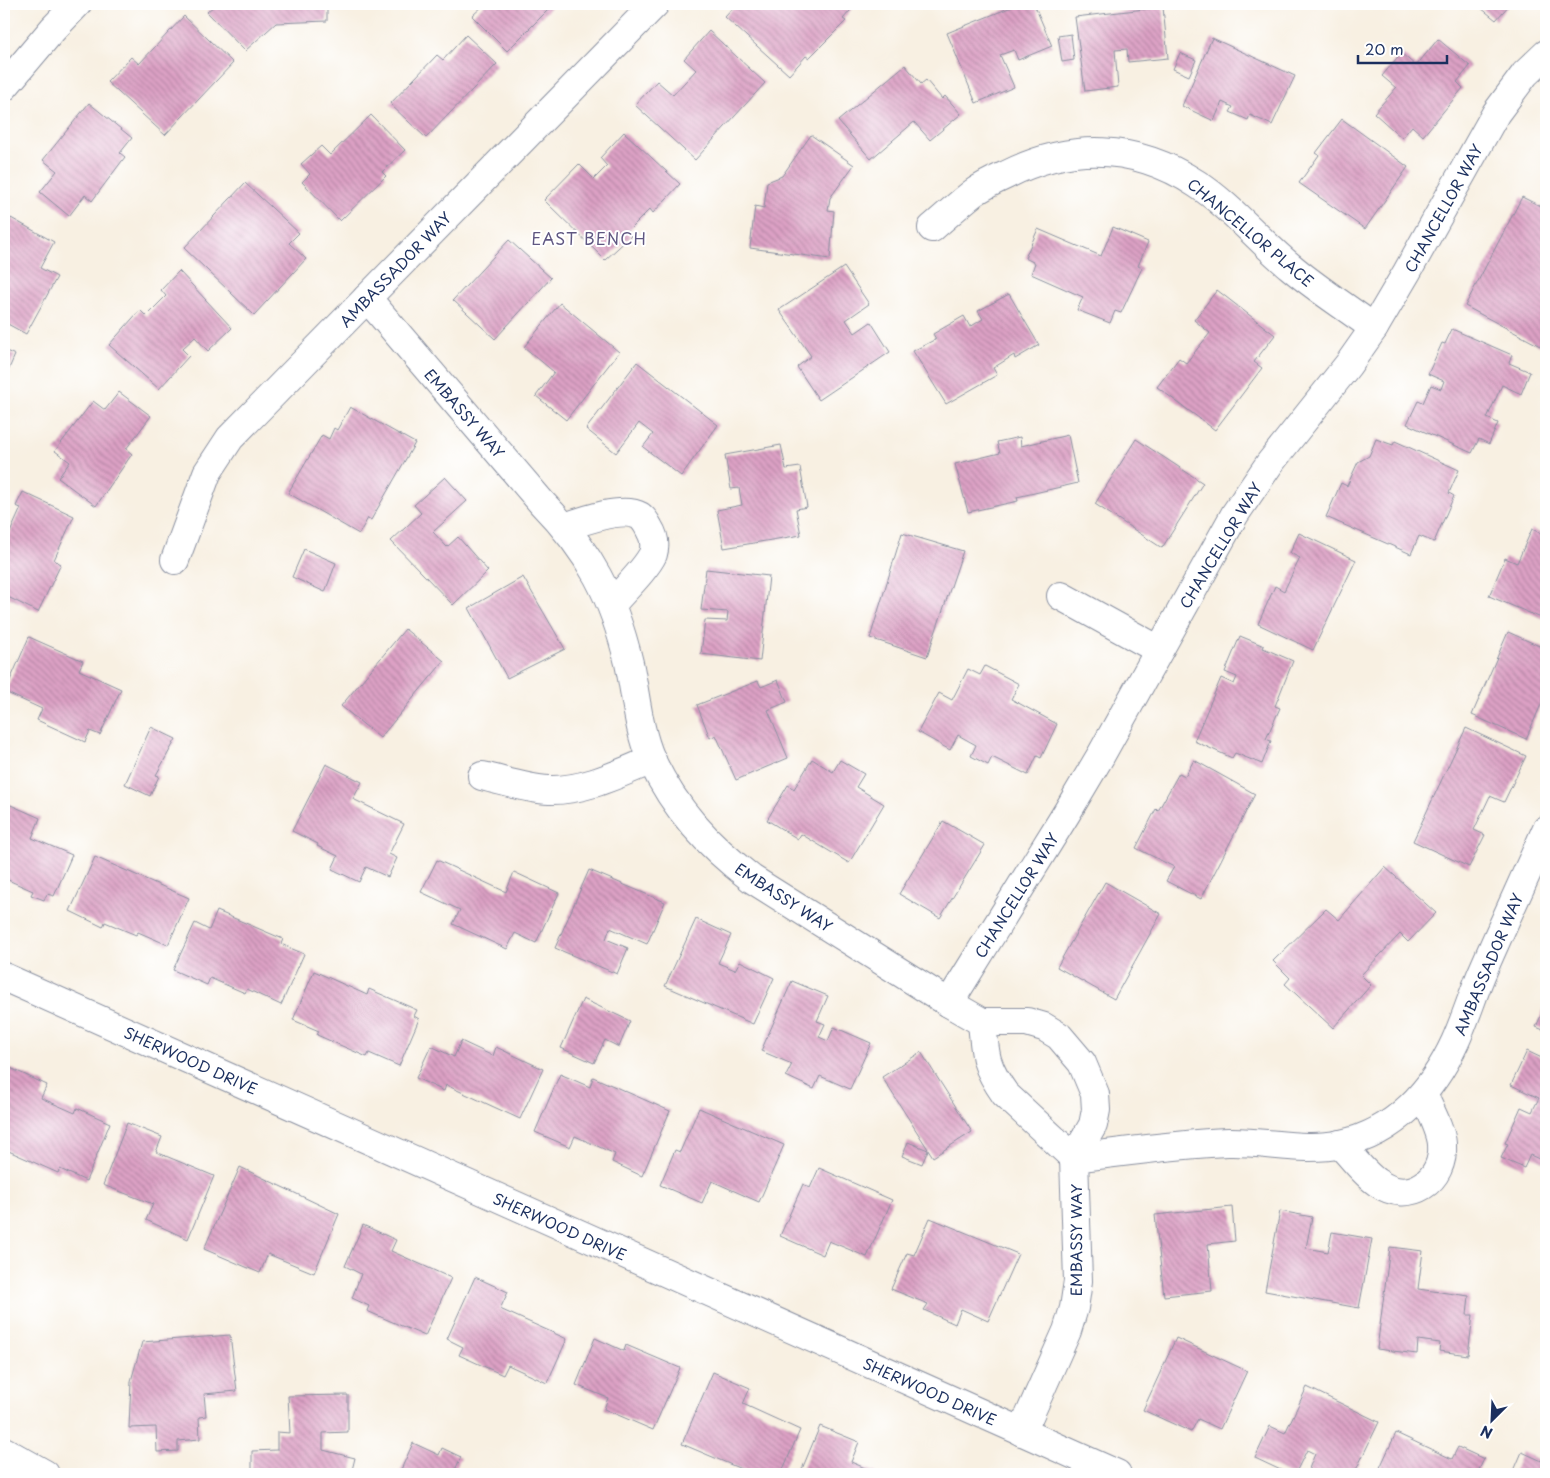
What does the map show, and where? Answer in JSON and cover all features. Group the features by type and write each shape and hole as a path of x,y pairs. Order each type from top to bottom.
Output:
{"street":[{"path":"4,87 53,29 77,4"},
{"name":"AMBASSADOR WAY","path":"176,560 207,473 230,438 655,4"},
{"name":"CHANCELLOR WAY","path":"949,1002 1101,755 1235,514 1270,463 1348,365 1374,328 1496,113 1525,74 1546,54"},
{"name":"CHANCELLOR PLACE","path":"932,228 974,193 1017,169 1041,159 1092,151 1125,154 1150,160 1172,169 1198,184 1291,268 1374,328"},
{"name":"EMBASSY WAY","path":"367,298 565,527 583,551 612,604 628,663 641,729 652,760 666,787 688,820 729,861 777,895 982,1022"},
{"path":"565,527 589,518 622,513 632,513 646,523 654,537 653,553 636,577 612,604"},
{"path":"1060,596 1159,650"},
{"path":"482,776 531,788 550,790 572,788 598,781 652,760"},
{"name":"AMBASSADOR WAY","path":"1074,1158 1176,1145 1211,1143 1256,1142 1312,1147 1340,1144 1363,1138 1404,1114 1423,1094 1456,1041 1481,976 1546,830"},
{"name":"SHERWOOD DRIVE","path":"4,977 1117,1474"},
{"path":"982,1022 1027,1022 1044,1027 1059,1036 1082,1063 1095,1094 1096,1110 1093,1125 1074,1158 1005,1094 996,1082 985,1057 982,1022"},
{"path":"1340,1144 1377,1183 1391,1190 1403,1192 1421,1188 1434,1176 1442,1153 1442,1142 1423,1094"},
{"name":"EMBASSY WAY","path":"1022,1432 1067,1331 1074,1308 1078,1281 1074,1158"},
{"path":"4,1451 45,1474"}],"building":[{"path":"216,4 327,4 327,21 276,23 245,51 207,12"},
{"path":"485,4 554,4 507,51 472,16"},
{"path":"737,4 856,4 843,19 846,21 809,58 806,56 789,75 725,17"},
{"path":"1019,4 1034,4 1052,46 1018,60 1014,50 1000,55 1014,87 976,103 947,33"},
{"path":"1476,4 1510,4 1496,20"},
{"path":"1163,7 1168,58 1128,62 1127,49 1115,50 1118,87 1085,91 1075,17"},
{"path":"184,16 233,63 165,135 107,82 131,57 139,64"},
{"path":"709,31 765,83 695,160 635,105 657,81 673,95 696,70 684,59"},
{"path":"1071,34 1074,60 1062,62 1058,36"},
{"path":"466,35 497,64 426,138 390,104 437,55 443,60"},
{"path":"1212,38 1295,76 1272,125 1250,115 1248,120 1230,112 1233,107 1222,102 1214,121 1182,106"},
{"path":"1438,39 1470,66 1457,82 1463,88 1423,136 1412,126 1402,138 1374,113 1396,88 1382,76 1401,53 1416,66"},
{"path":"1180,53 1196,60 1189,76 1173,69"},
{"path":"905,65 921,84 926,80 942,99 945,96 961,114 930,140 914,122 871,159 838,121"},
{"path":"89,103 132,138 120,153 125,157 92,201 85,195 69,216 40,192 57,171 43,160"},
{"path":"371,115 405,150 382,172 386,176 340,221 302,182 310,174 301,164 321,146 330,155"},
{"path":"1342,119 1408,167 1365,229 1299,183 1319,155 1316,153"},
{"path":"624,132 680,184 653,213 650,209 627,232 631,236 605,260 544,200 579,164 594,179 607,166 600,158"},
{"path":"811,135 854,165 830,198 828,210 834,211 830,259 750,248 755,206 764,208 767,182 782,176"},
{"path":"245,183 299,233 289,243 306,259 254,315 184,248"},
{"path":"1522,197 1546,209 1546,334 1540,346 1465,306"},
{"path":"11,218 54,242 40,268 57,277 26,334 4,322 4,232"},
{"path":"1113,227 1148,242 1138,266 1142,268 1121,313 1115,311 1110,323 1077,310 1083,297 1031,274 1035,263 1025,258 1038,229 1101,256"},
{"path":"509,240 551,278 495,339 453,300"},
{"path":"844,267 869,304 846,320 855,333 871,322 890,352 819,400 797,367 811,356 779,310"},
{"path":"179,271 232,328 208,351 195,337 182,349 189,356 159,389 109,345 140,310 146,316 166,296 161,290"},
{"path":"1217,290 1275,335 1254,362 1262,368 1215,430 1157,387 1179,358 1186,363 1210,333 1194,320"},
{"path":"1009,294 1039,345 1015,359 1014,355 993,368 997,375 946,404 913,351 936,339 933,334 964,316 970,327 983,319 978,311"},
{"path":"560,303 619,352 566,420 536,396 554,372 524,347"},
{"path":"1452,329 1512,355 1509,363 1530,372 1521,394 1502,385 1487,418 1498,423 1489,444 1479,439 1472,453 1407,424 1418,401 1423,403 1431,385 1441,389 1444,381 1428,374 1442,343 1445,344"},
{"path":"4,350 15,355 4,380"},
{"path":"637,362 718,425 681,476 643,447 653,434 639,423 616,453 586,429"},
{"path":"119,392 151,416 126,449 132,454 96,506 58,478 70,462 55,451 93,401 105,410"},
{"path":"350,407 415,443 371,520 368,518 359,534 288,493 322,435 329,439 334,428 337,430"},
{"path":"1068,435 1078,483 1017,497 1018,501 968,512 955,464 1000,453 997,442 1020,437 1021,446"},
{"path":"1136,439 1203,483 1162,548 1095,504"},
{"path":"1376,439 1393,445 1395,441 1459,470 1449,493 1454,496 1434,542 1419,536 1411,554 1326,517 1341,483 1347,486 1358,462 1369,456"},
{"path":"781,445 786,469 800,467 807,507 796,509 801,535 724,548 717,510 742,505 739,488 731,489 725,455"},
{"path":"445,477 467,501 433,532 447,547 458,537 488,571 453,605 391,541 421,513 414,505"},
{"path":"23,492 74,516 54,560 61,564 38,612 4,595 4,546 21,508 16,506"},
{"path":"1532,529 1546,536 1546,620 1489,596 1505,558 1517,563"},
{"path":"902,533 963,551 927,657 870,638"},
{"path":"1299,533 1356,560 1313,650 1258,624 1275,586 1284,591 1300,558 1290,553"},
{"path":"304,549 336,563 325,592 292,577"},
{"path":"706,569 769,576 760,661 701,654 705,620 727,621 728,612 701,610"},
{"path":"523,577 565,649 507,678 469,608"},
{"path":"405,629 444,661 380,738 341,706"},
{"path":"1508,632 1546,649 1546,693 1526,739 1472,715"},
{"path":"1240,636 1293,661 1275,706 1280,708 1266,739 1271,741 1262,764 1235,753 1232,758 1194,741 1221,678 1234,684 1237,677 1225,672"},
{"path":"29,637 83,661 79,670 121,689 100,735 90,731 85,742 37,720 42,709 5,692"},
{"path":"985,666 1019,684 1011,699 1057,724 1041,758 1037,756 1028,775 992,757 988,765 971,756 976,745 958,735 950,750 918,732 939,693 952,700 968,669 980,675"},
{"path":"778,680 787,702 768,710 788,758 736,780 716,735 710,738 697,705 758,681 761,687"},
{"path":"151,727 176,739 156,775 159,776 150,796 125,784"},
{"path":"1466,728 1526,756 1504,802 1490,796 1474,830 1485,835 1469,867 1413,841"},
{"path":"812,759 833,772 840,760 864,774 856,787 884,804 849,863 801,834 798,839 767,820 788,785 794,789"},
{"path":"1194,760 1255,794 1201,899 1166,881 1174,867 1136,848 1156,809 1158,811 1179,773 1185,776"},
{"path":"326,764 362,782 353,799 404,824 389,854 397,858 388,877 366,867 359,882 332,869 338,856 292,831"},
{"path":"4,802 40,818 32,838 72,855 54,896 47,894 44,900 31,895 33,891 8,880 7,883 4,882"},
{"path":"943,821 985,845 940,918 899,894"},
{"path":"95,857 189,898 168,945 138,932 136,935 105,922 103,927 70,911"},
{"path":"437,860 506,892 514,872 559,893 536,943 515,933 507,949 453,924 460,910 421,892"},
{"path":"1385,867 1436,913 1408,942 1400,934 1361,975 1371,985 1333,1028 1285,984 1290,978 1273,961 1326,909 1339,920"},
{"path":"589,870 665,902 647,944 610,928 606,939 628,948 617,974 555,948"},
{"path":"1105,882 1161,914 1114,999 1057,967"},
{"path":"217,911 283,939 281,944 304,954 281,1005 247,989 245,993 210,978 207,985 173,970 195,923 209,930"},
{"path":"696,919 731,935 718,963 735,970 740,961 774,978 753,1024 665,986"},
{"path":"314,971 367,995 369,989 417,1010 414,1016 419,1019 399,1066 369,1053 367,1057 317,1035 319,1031 293,1020"},
{"path":"792,981 828,996 817,1021 825,1024 819,1037 828,1041 834,1027 871,1043 850,1089 820,1076 814,1089 786,1076 792,1064 761,1051"},
{"path":"583,999 630,1021 619,1047 605,1040 594,1063 561,1048"},
{"path":"1546,1004 1546,1031 1536,1027"},
{"path":"461,1041 493,1056 496,1047 543,1069 520,1119 446,1085 444,1091 416,1078 431,1046 454,1057"},
{"path":"1527,1051 1546,1060 1546,1162 1530,1155 1524,1168 1501,1158 1508,1144 1505,1143 1521,1107 1532,1112 1539,1098 1511,1085"},
{"path":"921,1052 972,1132 933,1157 882,1077"},
{"path":"4,1065 47,1085 41,1098 75,1113 77,1108 110,1123 86,1181 60,1169 58,1173 4,1149"},
{"path":"560,1074 590,1087 593,1077 670,1111 642,1176 612,1162 615,1154 575,1136 570,1147 535,1132"},
{"path":"699,1108 784,1145 759,1202 712,1181 702,1203 660,1185 675,1150 680,1152"},
{"path":"127,1123 162,1137 156,1152 214,1176 188,1239 146,1220 153,1204 103,1185"},
{"path":"908,1142 928,1150 922,1164 902,1156"},
{"path":"240,1167 339,1214 314,1273 268,1254 260,1273 204,1249"},
{"path":"819,1168 892,1200 867,1257 829,1241 823,1255 780,1236 803,1184 810,1188"},
{"path":"1232,1207 1235,1241 1208,1244 1212,1291 1164,1296 1155,1215"},
{"path":"1280,1211 1312,1217 1306,1248 1328,1252 1332,1232 1372,1239 1359,1308 1265,1291"},
{"path":"930,1218 1018,1254 988,1321 961,1309 955,1324 924,1310 928,1304 891,1289 907,1253 914,1255"},
{"path":"363,1225 396,1240 391,1251 451,1278 425,1336 367,1311 369,1306 352,1298 361,1274 345,1266"},
{"path":"1390,1247 1423,1251 1418,1289 1469,1296 1467,1315 1473,1315 1468,1355 1439,1351 1440,1343 1418,1340 1417,1354 1377,1349"},
{"path":"475,1277 508,1292 500,1309 567,1339 547,1383 508,1365 503,1375 459,1355 463,1347 447,1339"},
{"path":"230,1335 237,1391 204,1394 206,1416 199,1417 200,1439 178,1441 178,1451 157,1452 156,1427 129,1428 131,1381 142,1342"},
{"path":"595,1338 624,1351 626,1345 680,1368 653,1430 604,1409 608,1398 576,1385"},
{"path":"1176,1338 1247,1371 1220,1429 1198,1419 1191,1432 1143,1410"},
{"path":"713,1372 750,1388 743,1404 800,1430 781,1474 753,1474 682,1444"},
{"path":"1307,1387 1379,1422 1354,1474 1316,1474 1308,1471 1315,1454 1307,1450 1295,1474 1289,1474 1255,1458 1270,1426 1285,1433"},
{"path":"348,1395 348,1432 323,1433 323,1450 355,1458 351,1474 252,1474 252,1451 277,1450 277,1432 290,1433 288,1396"},
{"path":"820,1426 859,1442 851,1462 877,1473 800,1474"},
{"path":"1396,1433 1452,1459 1458,1447 1484,1459 1477,1474 1377,1474"},
{"path":"413,1443 439,1455 442,1448 461,1457 455,1470 464,1474 399,1474"},
{"path":"1522,1452 1544,1462 1546,1458 1546,1474 1513,1473"}],"district":[{"name":"EAST BENCH","path":"589,238"}]}
